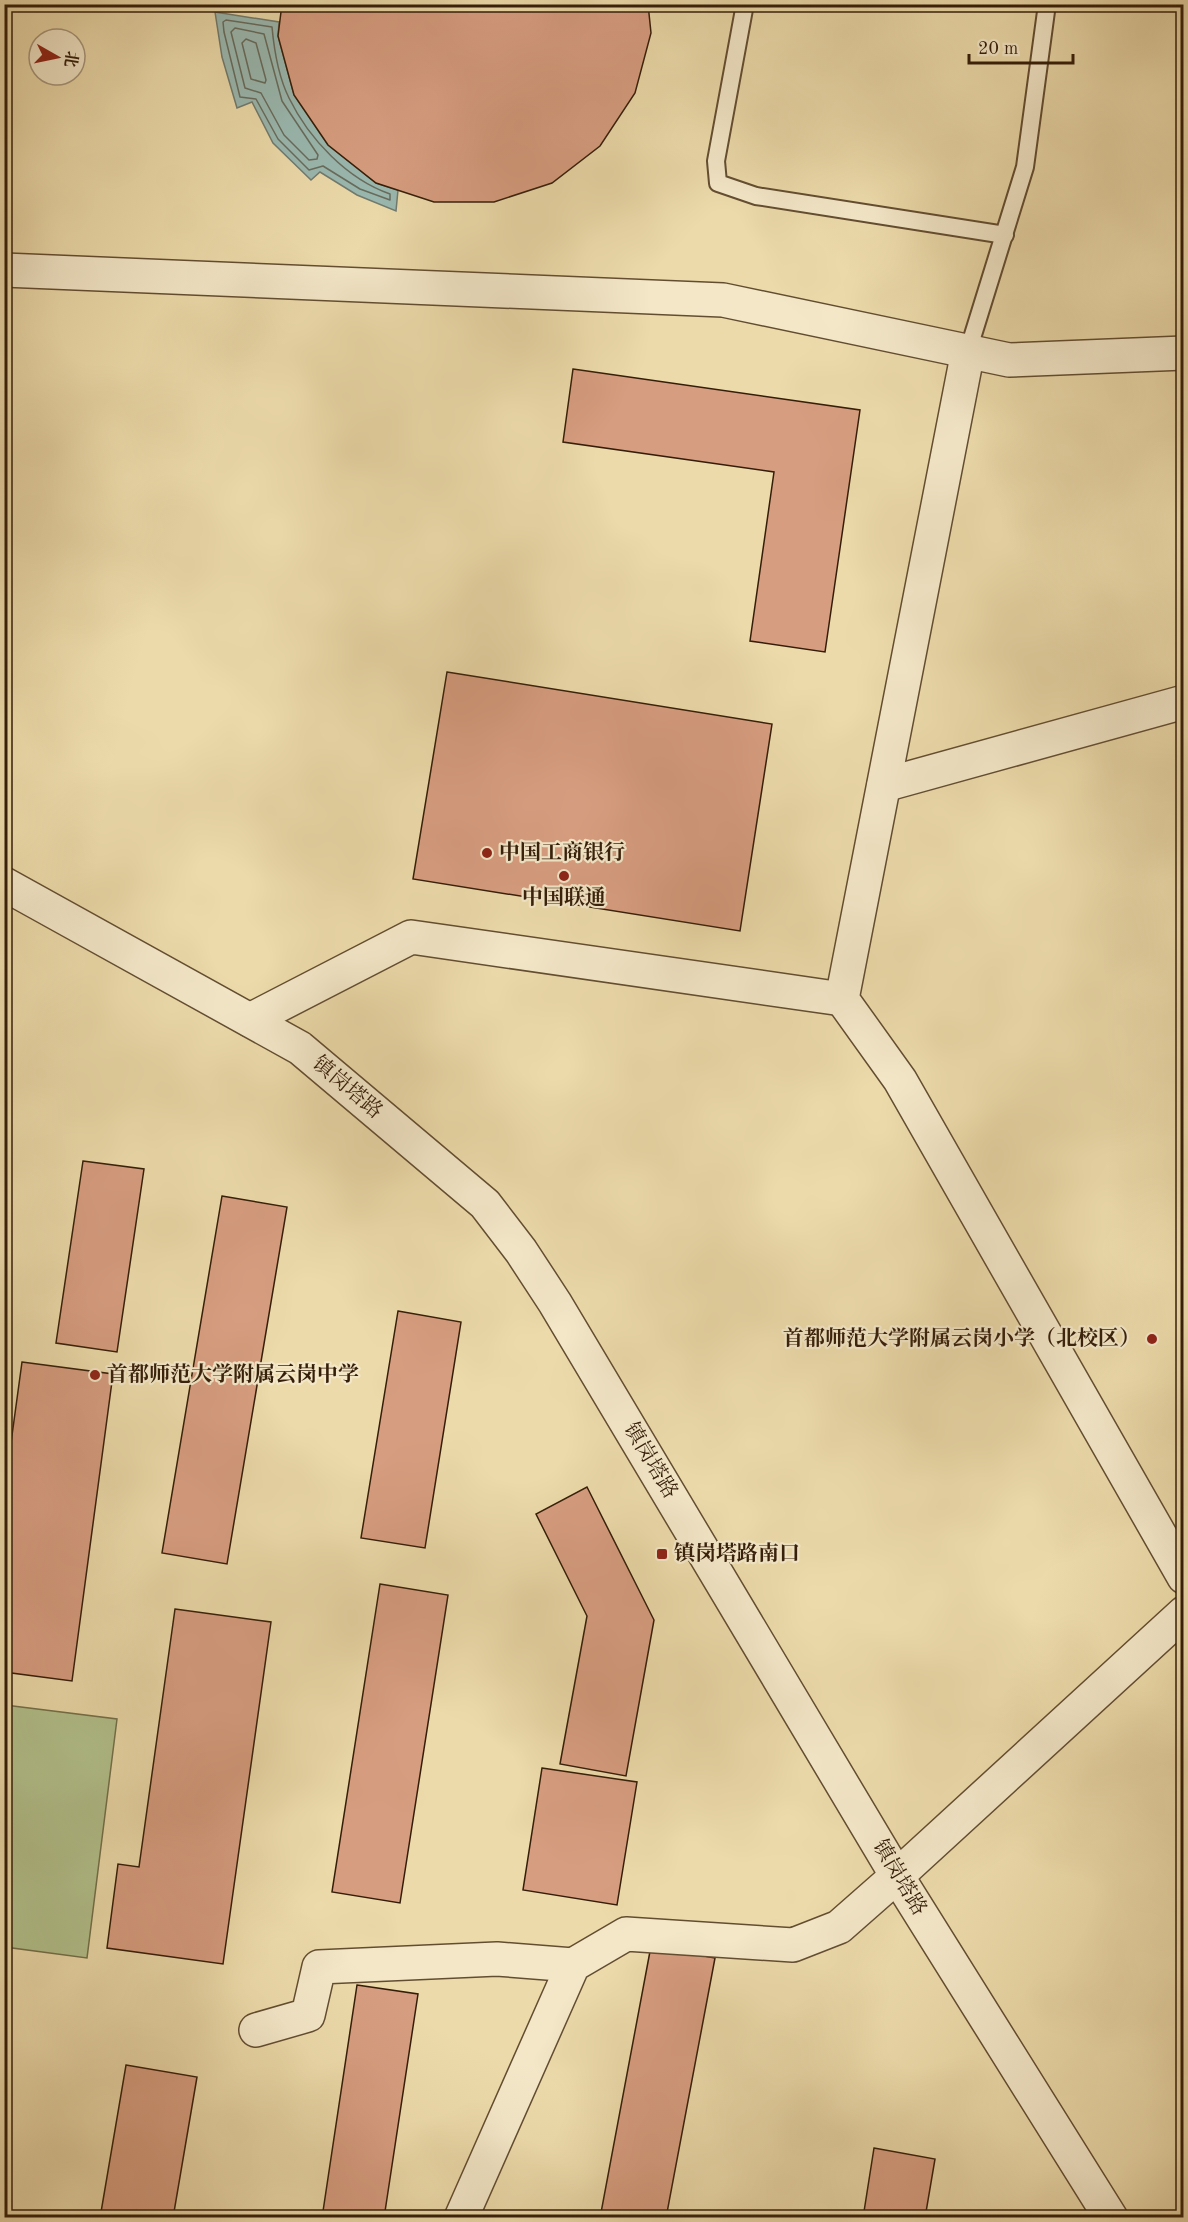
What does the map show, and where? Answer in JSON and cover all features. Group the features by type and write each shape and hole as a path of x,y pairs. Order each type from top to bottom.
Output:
{"street":[{"path":"4,270 723,300 1009,360 1184,353"},
{"path":"842,999 968,351"},
{"path":"884,785 1184,702"},
{"name":"镇岗塔路","path":"4,884 300,1048 485,1204 521,1251 897,1876 1111,2217"},
{"path":"250,1020 411,937 842,999 900,1080 1184,1576"},
{"path":"256,2030 308,2015 319,1967 497,1959 573,1965 626,1934 793,1945 838,1927 897,1876 1184,1613"},
{"path":"461,2217 573,1965"}],"lane":[{"path":"744,4 717,161 718,183 756,196 1005,235"},
{"path":"968,351 1025,167 1047,4"}],"green space":[{"path":"5,1705 117,1719 87,1958 5,1947"}],"water":[{"path":"215,12 279,22 278,36 294,95 328,145 376,183 398,190 396,211 357,195 320,172 311,180 273,143 252,102 237,108 222,57"}],"building":[{"path":"282,4 648,4 651,33 635,93 600,146 552,183 494,202 434,202 376,183 328,145 294,95 278,36"},
{"path":"573,369 860,410 825,652 750,641 774,472 563,442"},
{"path":"447,672 772,724 740,931 413,879"},
{"path":"83,1161 144,1169 117,1352 56,1343"},
{"path":"222,1196 287,1207 227,1564 162,1553"},
{"path":"398,1311 461,1322 425,1548 361,1538"},
{"path":"22,1362 113,1374 72,1681 4,1672 4,1494"},
{"path":"587,1487 654,1620 626,1776 560,1764 587,1616 536,1514"},
{"path":"380,1584 448,1595 400,1903 332,1892"},
{"path":"175,1609 271,1622 223,1964 107,1948 118,1864 139,1867"},
{"path":"542,1768 637,1782 617,1905 523,1890"},
{"path":"651,1946 715,1958 666,2218 600,2218"},
{"path":"357,1985 418,1994 384,2218 322,2218"},
{"path":"126,2065 197,2077 173,2218 100,2218"},
{"path":"874,2148 935,2159 925,2218 863,2218"}],"place":[{"name":"中国工商银行","path":"487,853"},
{"name":"中国联通","path":"564,876"},
{"name":"首都师范大学附属云岗小学（北校区）","path":"1152,1339"},
{"name":"首都师范大学附属云岗中学","path":"95,1375"},
{"name":"镇岗塔路南口","path":"662,1554"}]}
